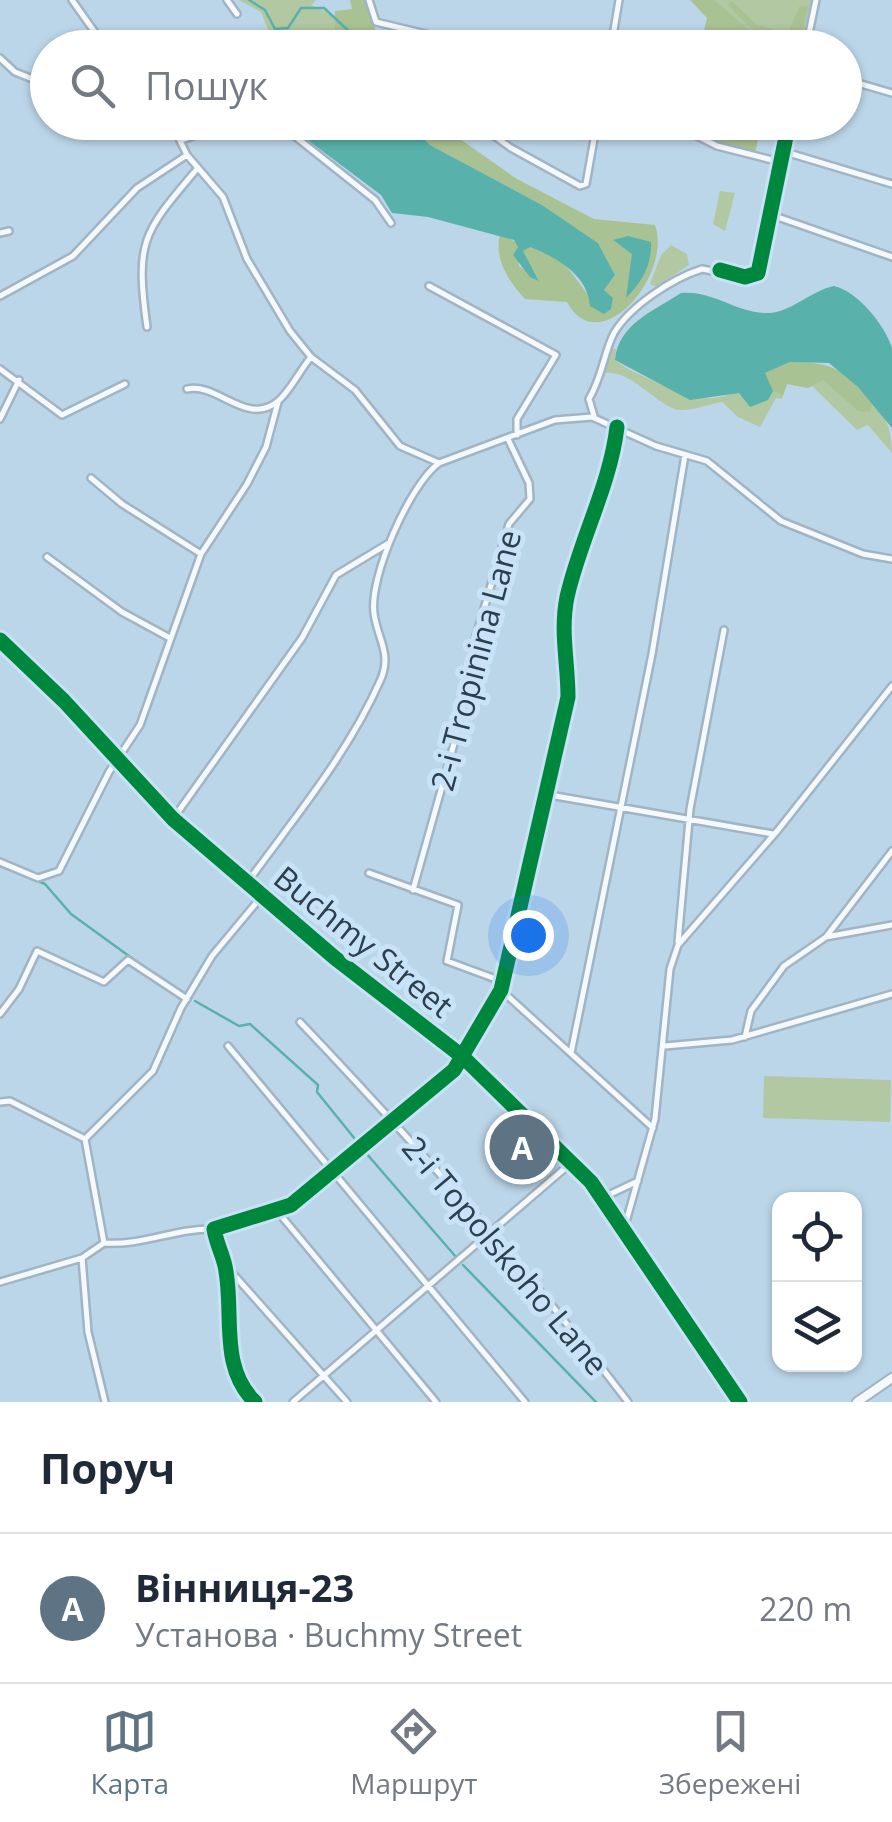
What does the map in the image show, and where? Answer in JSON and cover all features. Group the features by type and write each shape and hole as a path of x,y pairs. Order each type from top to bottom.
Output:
{"street":[{"path":"72,0 93,30"},
{"path":"227,0 238,14"},
{"path":"369,0 376,22 407,30"},
{"path":"614,30 619,0"},
{"path":"810,30 816,0"},
{"path":"0,58 15,72 30,78"},
{"path":"862,84 892,93"},
{"path":"182,140 187,155 222,197 247,259 311,357 355,390 400,446 439,463"},
{"path":"299,140 374,200 391,222"},
{"path":"500,140 580,186 586,184 594,140"},
{"path":"710,140 717,146 780,162"},
{"path":"599,421 589,408 589,398 623,321 690,272 720,270 745,277 758,273 785,140"},
{"path":"782,152 892,184"},
{"path":"0,296 72,256 137,188 187,155"},
{"path":"148,327 142,290 148,230 198,169"},
{"path":"769,214 892,256"},
{"path":"0,234 8,231"},
{"path":"430,286 556,355 517,419 516,435"},
{"path":"0,862 38,878 59,871 140,725 200,554 247,484 266,447 278,402 311,357"},
{"path":"0,369 62,415 125,384"},
{"path":"0,419 18,380"},
{"path":"187,389 207,388 242,407 278,402"},
{"path":"247,883 330,769 382,675 386,648 374,601 392,542 419,480 439,463 580,414 707,461 781,521 863,554 892,559"},
{"path":"0,1282 82,1258 104,1243 125,1245 278,1212 333,1174 454,1070 502,990 568,697 562,652 567,599 586,527 605,484 618,427"},
{"name":"2-i Tropinina Lane","path":"413,890 508,524 530,499 529,483 508,438"},
{"path":"570,1053 652,654 685,455"},
{"path":"90,478 200,554"},
{"path":"173,819 302,638 336,575 392,542"},
{"path":"47,557 122,612 168,637"},
{"path":"678,945 676,917 724,630"},
{"name":"Buchmy Street","path":"0,640 173,819 462,1057 571,1163 602,1198 622,1234 740,1402"},
{"path":"622,1234 653,1128 665,1046 670,968 678,945 775,834 892,686"},
{"path":"544,794 775,834"},
{"path":"745,1037 751,1011 784,966 826,937 892,851"},
{"path":"368,873 458,904 447,961 504,982"},
{"path":"85,1140 152,1072 186,999 212,956 262,896"},
{"path":"826,937 892,925"},
{"path":"0,1014 19,988 37,951 104,982 128,960 186,999"},
{"path":"502,990 653,1128"},
{"path":"665,1046 745,1037 892,994"},
{"name":"2-i Topolskoho Lane","path":"300,1022 395,1121 556,1308 628,1402"},
{"path":"228,1046 525,1402"},
{"path":"0,1102 10,1101 85,1140"},
{"path":"85,1140 104,1243"},
{"path":"293,1402 571,1163"},
{"path":"602,1198 638,1181"},
{"path":"278,1212 436,1402"},
{"path":"214,1228 225,1265 230,1352 244,1389 255,1402"},
{"path":"82,1258 88,1332 104,1402"},
{"path":"225,1265 347,1402"},
{"path":"857,1402 892,1378"}],"shaded area":[{"path":"239,0 316,0 311,5 335,16 333,30 268,30 261,12"},
{"path":"350,0 366,0 374,30 334,30 335,11 352,9"},
{"path":"690,0 714,0 749,30 704,30 707,18"},
{"path":"702,0 811,0 805,30 733,30"},
{"path":"732,1 757,25 776,30 754,30 728,4"},
{"path":"808,6 803,30 789,30 799,7"},
{"path":"308,140 425,140 542,205 598,243 615,275 604,290 613,298 611,309 604,314 590,306 577,276 540,251 530,247 523,251 539,281 530,277 513,255 518,247 514,240 428,217 392,213 381,195"},
{"path":"425,140 461,140 517,179 594,219 655,225 658,245 644,287 614,317 597,322 581,318 567,302 525,299 504,269 499,252 500,234 518,243 519,266 539,280 522,251 530,247 561,259 589,296 607,294 604,290 615,275 598,243 542,205"},
{"path":"713,140 758,140 755,153"},
{"path":"720,191 735,193 725,231 713,224"},
{"path":"628,236 651,242 651,250 645,273 626,298 632,254 613,240"},
{"path":"671,245 687,254 689,265 656,287 650,284 661,255"},
{"path":"834,286 861,302 877,320 892,348 892,428 858,387 829,363 790,362 765,373 773,391 768,400 750,407 739,393 690,400 615,360 630,328 681,293 704,295 767,313 784,310"},
{"path":"609,349 616,349 615,360 630,370 675,391 705,398 732,393 776,366 836,381 870,398 881,412 889,430 892,453 868,425 857,430 810,384 808,388 787,384 782,399 776,398 760,427 738,417 722,402 675,409 623,376 604,373"},
{"path":"790,362 837,370 873,403 870,412 858,411 823,380 808,388 787,384 783,395 773,391 765,373"},
{"path":"764,1076 891,1080 890,1122 763,1118"}],"waterway":[{"path":"249,0 265,10 275,29 288,28 301,8 324,8 348,30"},
{"path":"0,866 45,884 71,914 151,972"},
{"path":"195,1001 239,1026 250,1024 318,1085 317,1092 359,1144"},
{"path":"366,1153 456,1257"},
{"path":"463,1265 596,1402"}],"cycle path":[{"path":"720,270 745,277 758,273 785,140"},
{"path":"255,1402 236,1372 228,1284 214,1229 291,1205 454,1070 501,990 568,697 564,635 567,597 608,470 617,427"},
{"path":"0,640 64,701 173,819 335,958 463,1057 591,1182 740,1402"}],"place":[{"name":"Вінниця-23","path":"522,1147"}]}
